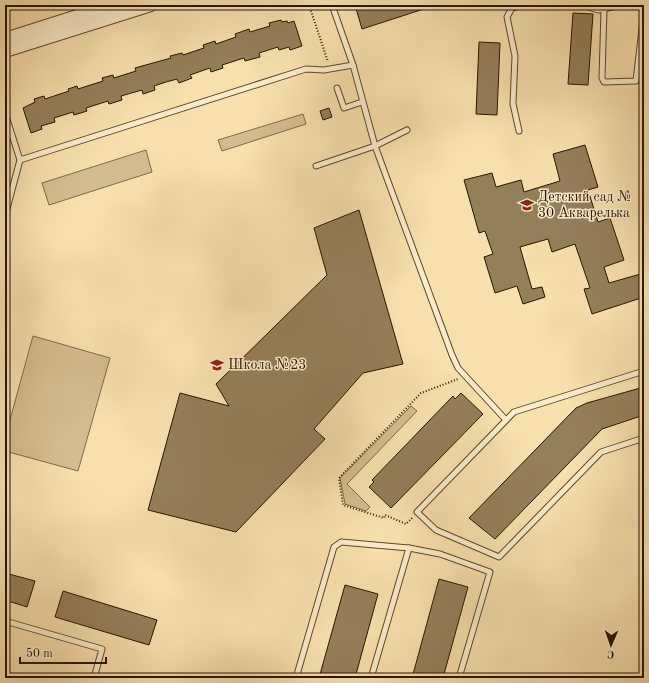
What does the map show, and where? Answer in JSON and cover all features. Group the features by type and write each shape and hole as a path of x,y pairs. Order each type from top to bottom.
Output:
{"street":[{"path":"5,39 112,5"},
{"path":"5,51 150,5"}],"lane":[{"path":"332,5 353,65 362,102 376,146 452,355 458,368 506,420"},
{"path":"519,131 513,104 515,56 507,17 512,8 524,5"},
{"path":"582,5 598,10 620,5"},
{"path":"604,9 602,78 604,82 636,81 644,12"},
{"path":"20,160 306,69 330,69 353,65"},
{"path":"337,88 344,108 362,102"},
{"path":"5,113 20,160 5,216"},
{"path":"316,166 376,146 407,130"},
{"path":"644,371 514,412 417,512 436,530 499,557 601,452 644,438"},
{"path":"296,678 334,547 336,544 341,542 409,548 440,554 490,572 459,678"},
{"path":"371,678 409,548"},
{"path":"5,621 102,649 94,678"}],"path":[{"path":"309,5 330,69"},
{"path":"406,524 385,515 384,518 343,505 338,478 421,393 466,376"}],"shaded area":[{"path":"303,114 306,124 222,151 218,140"},
{"path":"146,150 152,172 49,205 42,183"},
{"path":"33,336 110,358 78,471 5,451 5,438"},
{"path":"411,406 417,411 347,484 370,507 366,511 345,504 340,478"}],"building":[{"path":"355,5 430,5 430,7 362,29"},
{"path":"573,13 593,14 588,85 568,84"},
{"path":"281,20 282,22 287,21 288,23 294,21 302,46 290,50 289,47 279,50 278,47 259,53 260,57 245,61 244,58 222,65 223,68 211,72 210,68 190,75 192,78 179,83 177,79 154,86 155,90 143,94 142,90 121,96 122,100 109,104 108,101 86,108 87,111 74,115 73,112 54,118 55,122 41,126 42,129 31,133 23,108 35,102 34,99 44,96 45,99 69,91 68,89 77,86 78,89 103,81 102,78 113,75 114,78 136,71 135,68 171,58 170,56 182,53 183,55 204,48 203,45 215,41 216,44 236,37 235,34 249,29 250,32 270,26 269,23"},
{"path":"479,42 500,43 497,115 476,114"},
{"path":"329,108 332,117 323,120 320,111"},
{"path":"585,145 598,187 588,190 598,222 610,218 624,260 604,267 609,283 644,273 644,297 592,314 584,289 590,288 575,244 552,252 548,239 520,247 532,289 542,287 545,297 523,304 517,286 495,293 484,257 493,254 485,231 479,233 464,180 492,173 496,187 521,180 524,192 560,181 553,154"},
{"path":"359,210 403,364 363,373 314,429 325,439 236,532 148,510 180,393 229,406 216,384 327,275 314,228"},
{"path":"644,387 644,415 602,429 495,539 469,518 576,408 587,403"},
{"path":"461,393 483,414 391,508 369,487 374,482 372,480 453,396 455,399"},
{"path":"5,573 35,581 27,607 5,600"},
{"path":"439,579 468,587 443,678 412,678"},
{"path":"345,585 378,594 355,678 319,678"},
{"path":"63,591 157,620 149,645 55,617"}],"place":[{"name":"Детский сад № 30 Акварелька","path":"527,205"},
{"name":"Школа №23","path":"217,365"}]}
